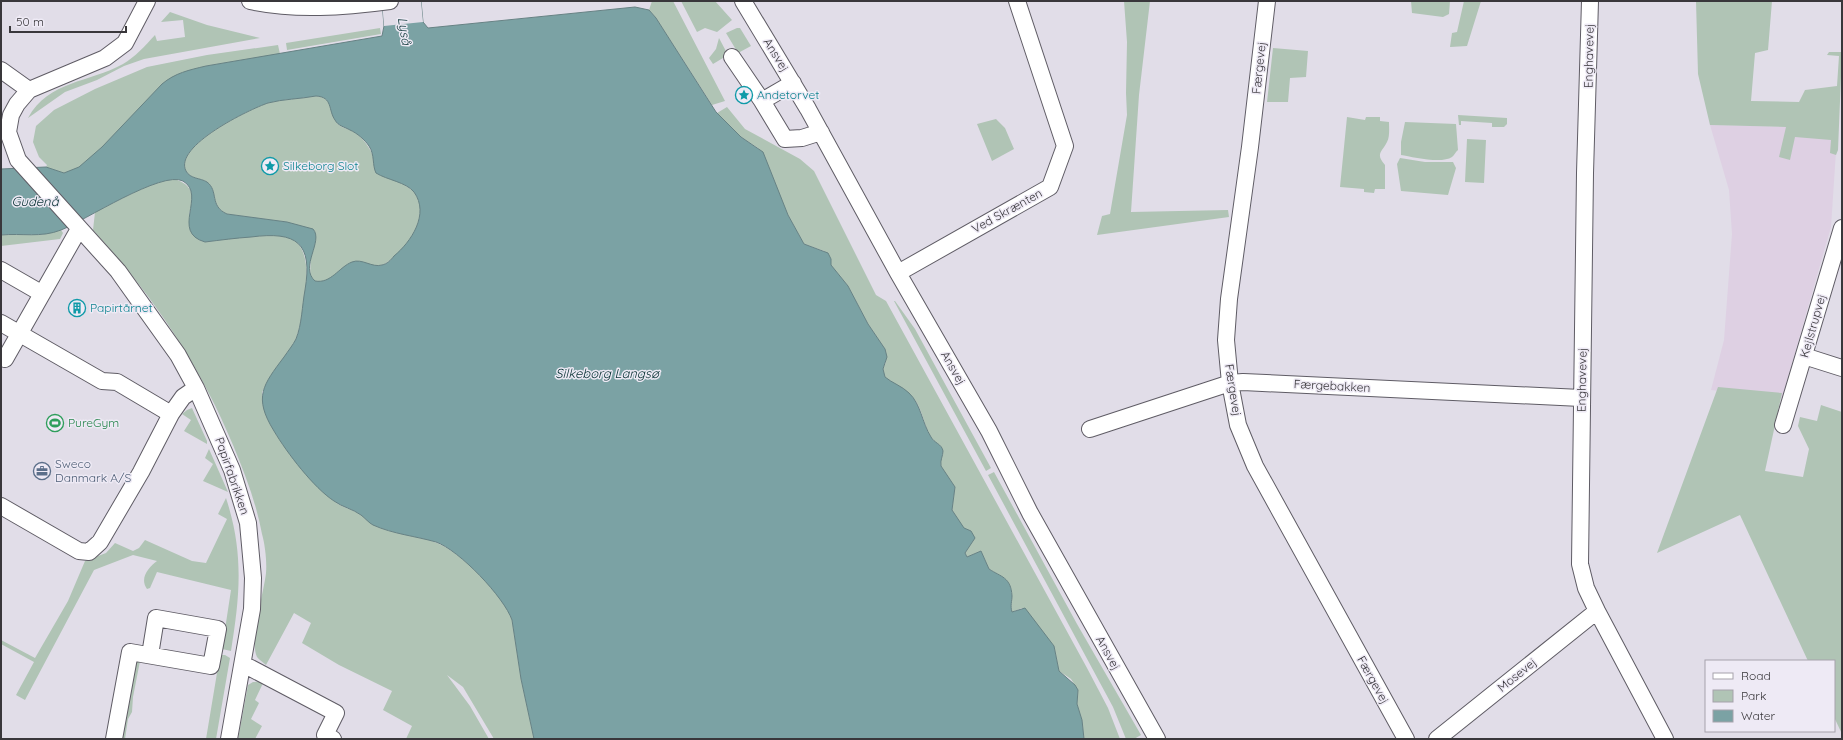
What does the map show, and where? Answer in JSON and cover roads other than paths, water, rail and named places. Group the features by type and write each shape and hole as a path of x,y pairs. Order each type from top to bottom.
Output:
{"street":[{"path":"1,70 29,90 105,58 125,43 147,1"},
{"path":"250,1 275,6 298,7 386,2"},
{"name":"Ansvej","path":"743,1 793,83 898,272 975,406 1030,513 1157,739"},
{"name":"Ved Skrænten","path":"898,272 1050,187 1065,146 1018,1"},
{"name":"Færgevej","path":"1267,1 1250,146 1229,299 1226,340 1230,383 1238,425 1255,466 1406,739"},
{"name":"Enghavevej","path":"1590,1 1580,564 1586,588 1597,611 1665,739"},
{"path":"732,57 762,100 785,139 802,138 821,132"},
{"path":"762,100 793,83"},
{"name":"Papirfabrikken","path":"29,90 17,104 11,115 8,132 18,160 118,271 148,311 178,355 196,388 232,470 248,523 253,586 252,609 229,739"},
{"name":"Kejlstrupvej","path":"1784,425 1842,228"},
{"path":"3,358 80,229"},
{"path":"1,270 41,293"},
{"path":"1,323 102,381 117,382 172,414"},
{"path":"1804,356 1842,368"},
{"name":"Færgebakken","path":"1090,429 1230,383 1243,382 1582,398"},
{"path":"1,506 79,551 89,552 100,542 183,397 196,388"},
{"name":"Mosevej","path":"1437,739 1597,611"},
{"path":"114,739 130,652 150,655"},
{"path":"243,664 336,713 325,735 333,739"}],"water":[{"name":"Silkeborg Langsø","path":"382,1 421,1 423,22 428,28 635,7 649,10 656,18 716,112 741,137 763,152 788,215 804,244 828,253 831,259 831,265 848,286 868,324 885,349 887,357 883,369 885,377 900,386 913,397 928,432 934,441 940,445 943,451 941,466 955,487 952,510 964,528 971,531 975,538 965,553 967,557 981,551 989,569 1005,578 1010,585 1012,612 1025,608 1054,646 1059,671 1075,685 1078,690 1077,704 1082,720 1084,739 534,739 521,679 512,620 491,587 468,564 446,547 436,542 396,533 373,525 358,513 337,503 326,495 293,459 279,440 268,419 262,400 263,392 266,384 296,339 301,321 307,274 304,251 298,244 290,239 280,236 234,238 205,242 195,237 190,230 189,222 192,195 189,187 183,181 173,180 141,189 61,230 39,235 1,235 1,169 46,167 64,173 79,167 102,147 162,84 182,72 206,66 382,36 384,26","holes":["316,96 328,101 336,122 353,131 369,146 376,173 385,178 401,183 411,189 418,200 420,209 419,218 412,235 407,243 387,263 378,266 356,261 347,264 326,280 315,281 309,269 316,240 316,234 313,229 287,222 227,214 221,211 216,203 211,186 205,181 190,176 186,171 185,161 191,151 201,140 215,130 246,113 268,103"]}],"place":[{"name":"Andetorvet","path":"744,95"},
{"name":"Silkeborg Slot","path":"270,166"},
{"name":"Papirtårnet","path":"77,308"},
{"name":"PureGym","path":"55,423"},
{"name":"Sweco Danmark A/S","path":"42,471"}],"water label":[{"name":"Lyså","path":"405,31"},
{"name":"Gudenå","path":"35,201"}]}
